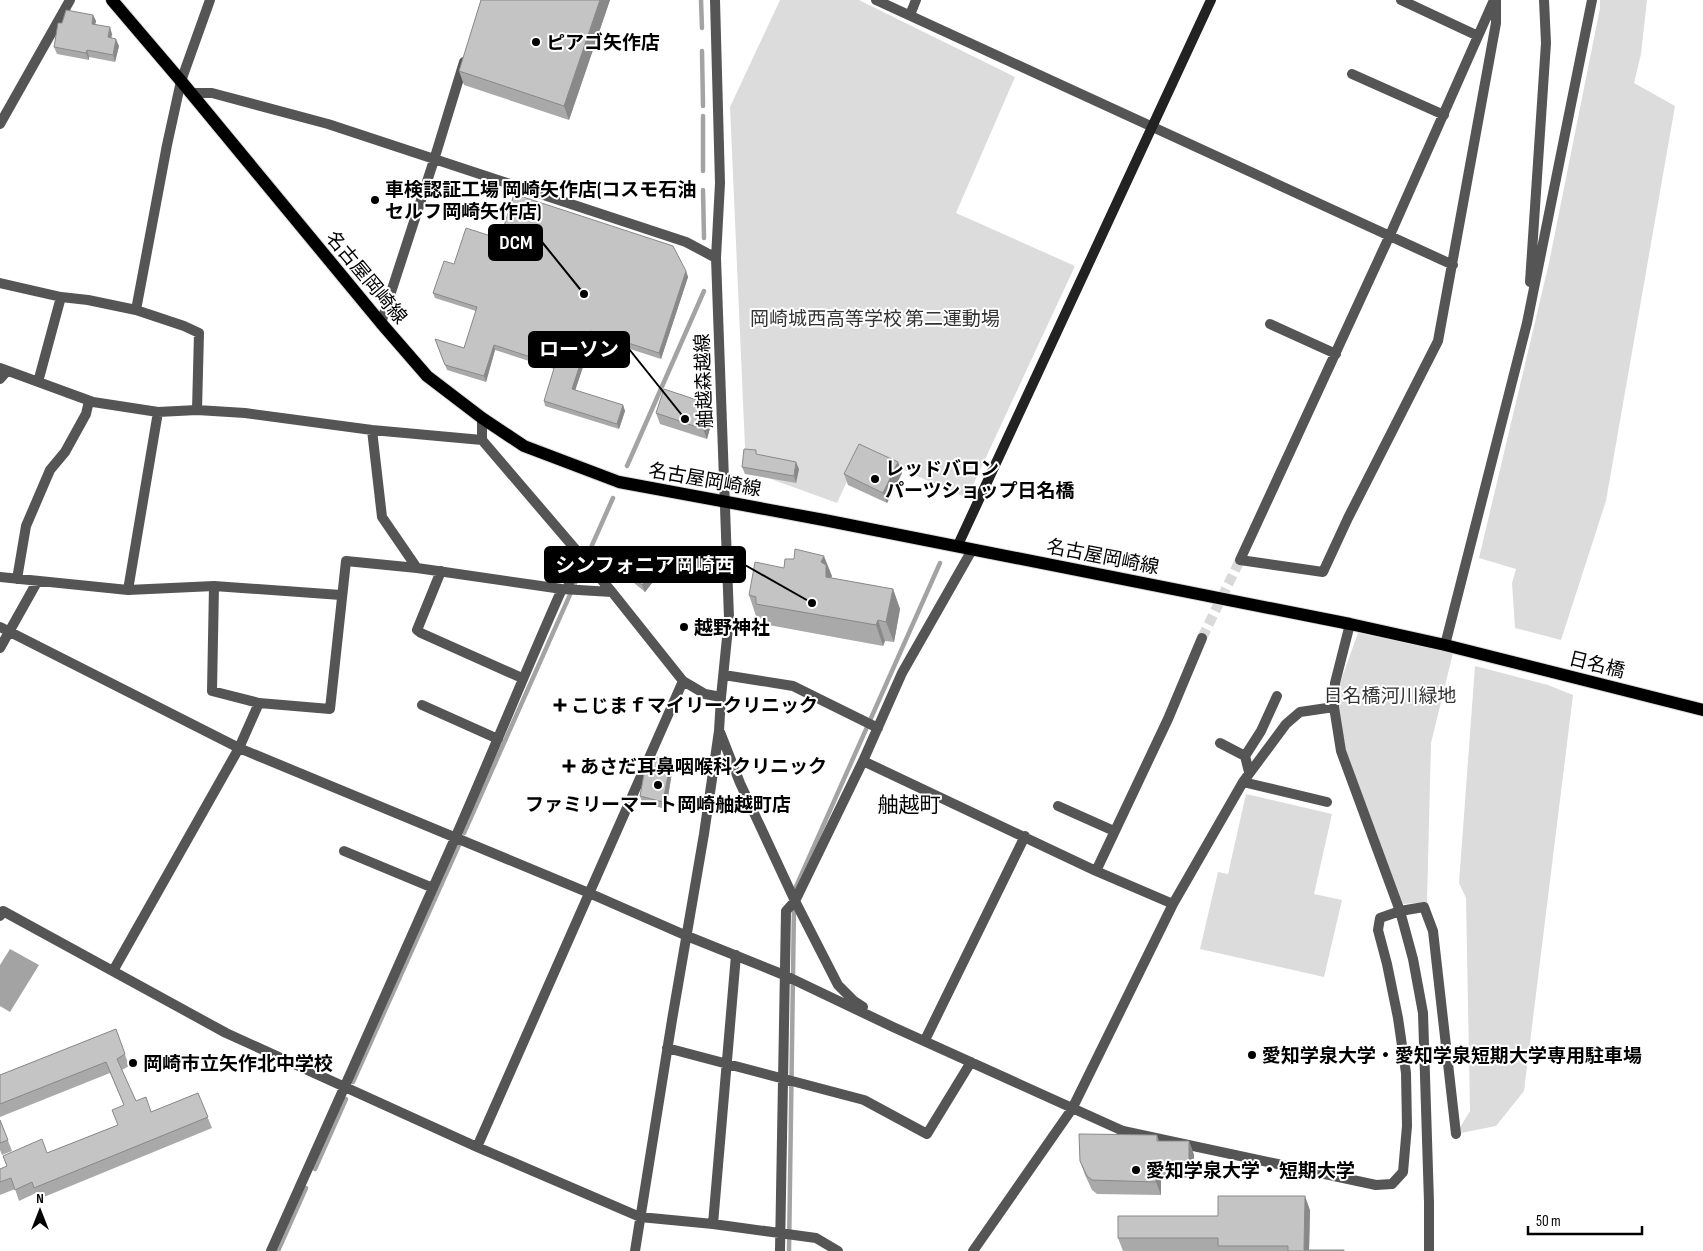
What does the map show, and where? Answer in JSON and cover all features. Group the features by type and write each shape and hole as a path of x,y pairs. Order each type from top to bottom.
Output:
{"main road":[{"name":"名古屋岡崎線","path":"112,0 427,376 482,418 524,446 619,482 767,509 1350,624 1482,654"},
{"name":"日名橋","path":"1482,654 1703,710"}],"street":[{"path":"0,124 70,0"},
{"path":"136,310 181,81 210,0"},
{"name":"舳越森越線","path":"634,1251 667,1048 688,936 719,731 729,618 716,258 720,183 716,0"},
{"path":"876,0 1453,264"},
{"path":"910,15 916,0"},
{"path":"1401,0 1478,36"},
{"path":"1495,0 1496,23 1438,341 1348,518 1323,572 1240,560 1336,354 1495,0"},
{"path":"1528,322 1546,43 1544,0"},
{"path":"1444,644 1528,322 1592,0"},
{"path":"957,547 1152,127 1207,1"},
{"path":"381,323 466,56"},
{"path":"1352,74 1444,115"},
{"path":"190,93 212,93 328,124 686,242 716,258"},
{"path":"0,282 62,297 88,300 136,310 184,326 198,333 197,410"},
{"path":"38,382 62,297"},
{"path":"1270,324 1336,354"},
{"path":"0,379 4,369 89,401 158,412 197,410 245,413 372,430 482,440"},
{"path":"17,580 26,526 50,470 69,445 86,414 89,401"},
{"path":"128,590 158,412"},
{"path":"482,418 482,440 584,558 683,681 705,694 721,696"},
{"path":"372,430 382,517 417,568"},
{"path":"780,1251 786,911 795,901 863,761 902,673 972,550"},
{"path":"271,1251 456,837 522,678 584,558"},
{"path":"214,586 212,691 259,703 330,709 346,561 442,571 569,589 612,592"},
{"path":"442,571 417,630 522,678"},
{"path":"0,577 128,590 214,586 341,595"},
{"path":"0,648 4,630 37,582"},
{"path":"1350,624 1335,683 1334,707 1341,751 1400,910 1413,959 1423,1013 1429,1251"},
{"path":"4,630 239,748 784,975 893,1027 1123,1131 1376,1185 1392,1184 1403,1172 1407,1126 1406,1073 1398,1018 1378,930 1380,918 1400,910 1424,906 1433,931 1456,1134"},
{"path":"1096,871 1168,719 1202,638"},
{"path":"724,675 793,686 878,728"},
{"path":"477,1147 683,681"},
{"path":"1249,772 1245,756 1261,731 1277,696"},
{"path":"113,971 239,748 259,703"},
{"path":"422,705 498,739"},
{"path":"973,1251 1072,1109 1173,904 1249,772 1286,724 1300,712 1334,707"},
{"path":"719,731 740,783 795,901 838,985 854,1001 893,1027"},
{"path":"1220,743 1245,756"},
{"path":"863,761 1096,871 1173,904"},
{"path":"1243,782 1327,802"},
{"path":"1058,806 1114,831"},
{"path":"925,1040 1025,836"},
{"path":"344,851 433,888"},
{"path":"0,916 3,910 226,1033 477,1147 640,1217 712,1224 816,1238 838,1251"},
{"path":"712,1224 736,955"},
{"path":"667,1048 864,1100 927,1134 971,1062"}],"green space":[{"name":"岡崎城西高等学校 第二運動場","path":"780,0 859,0 1015,77 956,213 1075,266 967,498 861,451 837,503 746,470 730,107"},
{"path":"1600,0 1647,0 1641,54 1634,83 1675,106 1606,501 1561,640 1515,628 1512,583 1516,569 1479,558 1549,263 1600,8"},
{"name":"日名橋河川緑地","path":"1358,633 1453,653 1431,743 1427,902 1403,904 1344,751 1338,707 1340,683"},
{"path":"1475,666 1548,685 1573,695 1524,1091 1496,1126 1456,1134 1470,1111 1466,898 1459,883"},
{"path":"1246,794 1332,814 1314,894 1342,900 1324,977 1200,949 1218,872 1228,874"}],"shaded area":[{"path":"10,949 39,965 10,1012 0,1006 0,965"}],"building":[{"name":"ピアゴ矢作店","path":"481,0 600,0 564,106 459,71"},
{"path":"66,10 93,15 92,24 110,27 108,37 116,39 113,55 87,50 86,53 54,47 58,23 62,23"},
{"path":"514,194 673,246 686,271 659,353 591,331 572,389 623,405 617,424 544,401 555,365 494,345 484,376 445,365 435,339 464,348 477,307 433,293 444,261 454,264 466,228 500,239"},
{"path":"664,389 706,403 702,416 707,418 703,429 656,413"},
{"name":"レッドバロン パーツショップ日名橋","path":"859,444 898,462 883,493 844,474"},
{"path":"744,449 756,450 756,454 796,462 794,476 742,467"},
{"path":"795,549 824,556 821,562 826,565 826,577 893,589 886,622 878,620 876,625 756,604 756,597 749,595 755,562 784,568 785,559 794,559"},
{"path":"645,558 656,567 642,585 631,576"},
{"name":"ファミリーマート岡崎舳越町店","path":"651,757 671,759 663,802 640,796 644,774"},
{"path":"116,1029 125,1054 117,1059 136,1101 146,1097 151,1112 198,1093 208,1117 34,1188 32,1182 15,1190 11,1178 0,1182 0,1169 7,1166 3,1156 42,1139 47,1153 118,1125 112,1110 124,1105 106,1062 0,1104 0,1075"},
{"path":"0,1120 8,1140 0,1143"},
{"path":"1079,1134 1157,1135 1157,1141 1189,1141 1189,1164 1156,1163 1156,1182 1092,1180 1087,1176 1080,1161"},
{"path":"1218,1196 1305,1196 1304,1250 1344,1251 1288,1251 1288,1246 1218,1246 1218,1238 1118,1238 1118,1216 1218,1216"}],"waterway":[{"path":"701,0 702,28"},
{"path":"702,51 703,106"},
{"path":"703,116 703,171"},
{"path":"703,190 704,238"},
{"path":"627,466 704,291"},
{"path":"464,833 613,498"},
{"path":"795,893 795,889 940,563"},
{"path":"353,1082 459,845"},
{"path":"789,1251 794,906"},
{"path":"315,1169 346,1099"},
{"path":"278,1251 306,1188"}],"tunnel":[{"path":"1202,638 1240,560"}],"place":[{"name":"ピアゴ矢作店","path":"536,42"},
{"name":"車検認証工場 岡崎矢作店(コスモ石油 セルフ岡崎矢作店)","path":"375,200"},
{"name":"DCM","path":"584,294"},
{"name":"ローソン","path":"685,419"},
{"name":"レッドバロン パーツショップ日名橋","path":"875,479"},
{"name":"シンフォニア岡崎西","path":"812,603"},
{"name":"越野神社","path":"684,627"},
{"name":"こじまｆマイリークリニック","path":"560,705"},
{"name":"あさだ耳鼻咽喉科クリニック","path":"569,766"},
{"name":"ファミリーマート岡崎舳越町店","path":"658,785"},
{"name":"愛知学泉大学・愛知学泉短期大学専用駐車場","path":"1252,1055"},
{"name":"岡崎市立矢作北中学校","path":"133,1063"},
{"name":"愛知学泉大学・短期大学","path":"1136,1170"}],"district":[{"name":"舳越町","path":"909,805"}]}
